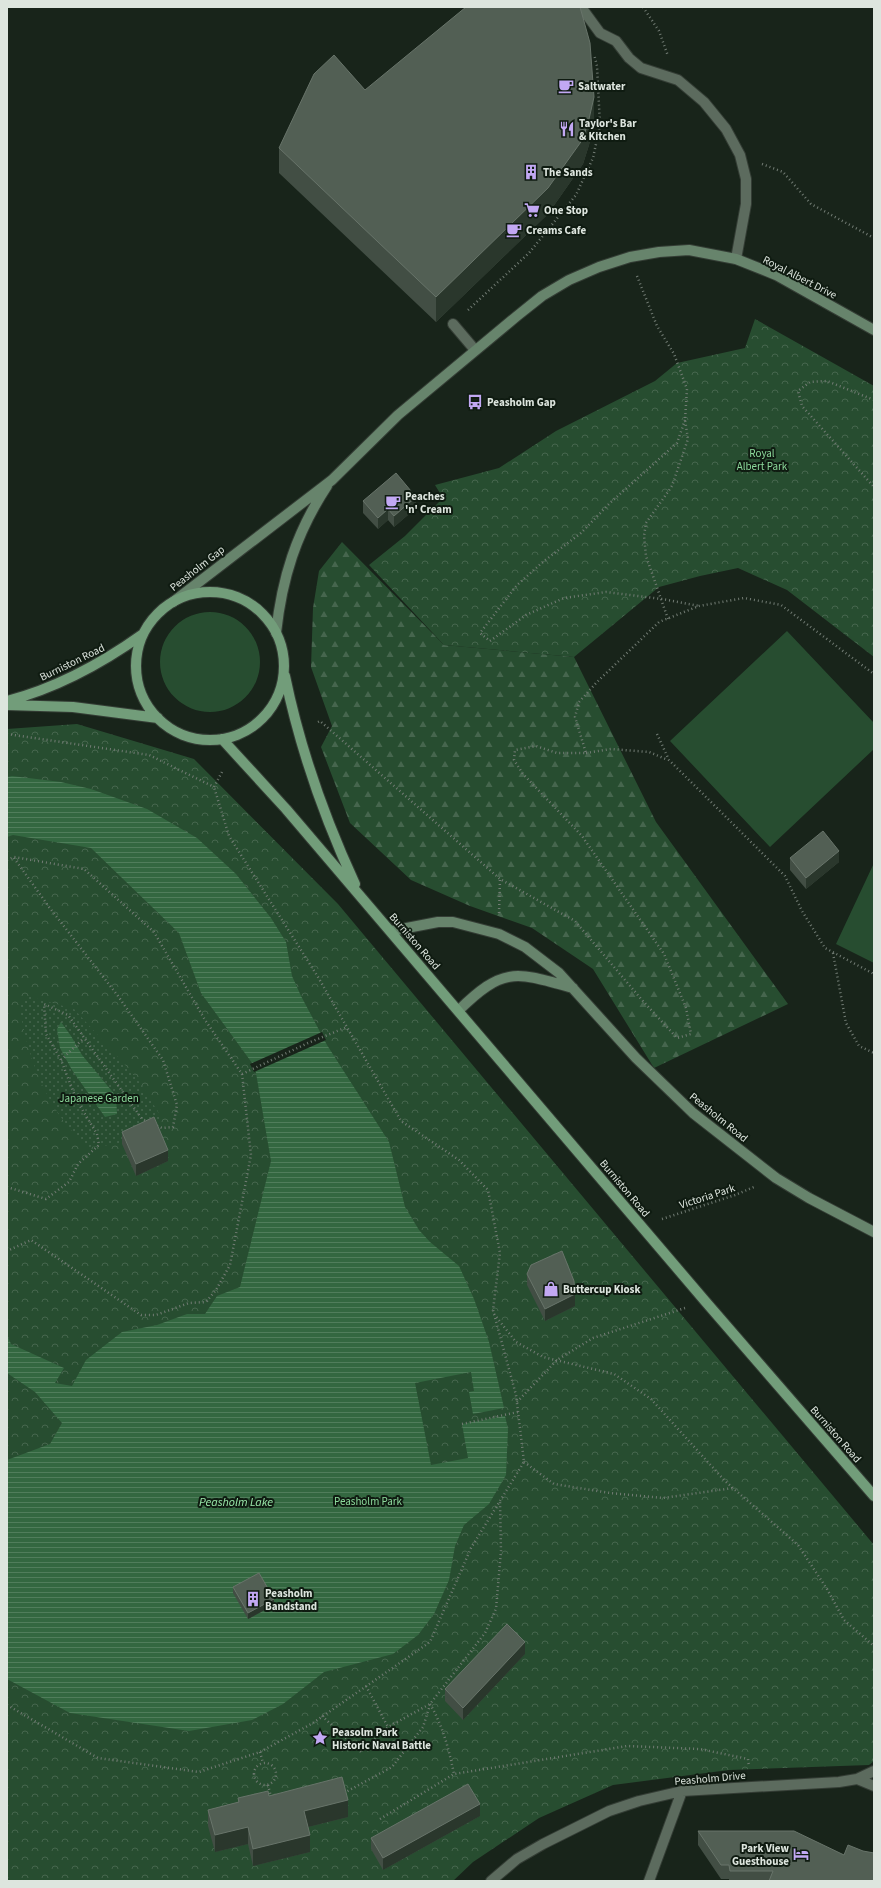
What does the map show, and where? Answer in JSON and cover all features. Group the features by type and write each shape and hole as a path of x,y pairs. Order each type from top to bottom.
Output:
{"main road":[{"name":"Burniston Road","path":"7,701 54,686 115,654 143,634 161,611 173,602 189,595 206,592 223,593 240,598 255,607 267,619 276,633 283,658 284,670 298,732 315,787 336,842 360,895"},
{"path":"143,634 137,656 137,679 141,693 148,707 158,718 175,730 194,738 222,739 248,729 265,715 279,691 284,670"},
{"path":"7,705 73,707 158,718"},
{"name":"Burniston Road","path":"222,739 286,809 459,1010 705,1301 874,1496"}],"street":[{"path":"581,7 600,33 616,41 628,58 641,68 678,80 708,108 726,129 740,155 746,179 746,204 736,258"},
{"name":"Royal Albert Drive","path":"689,250 736,258 776,275 874,330"},
{"name":"Peasholm Gap","path":"173,602 332,480 398,416 474,350 549,292 569,280 630,257 659,252 689,250"},
{"path":"453,324 474,350"},
{"name":"Peasholm Gap","path":"276,633 284,579 293,552 303,527 332,480"},
{"name":"Peasholm Road","path":"391,931 438,922 453,922 499,934 543,959 573,988 636,1058 693,1114 776,1178 809,1198 874,1232"},
{"path":"459,1010 487,985 511,976 537,978 573,988"},
{"name":"Peasholm Drive","path":"491,1881 517,1859 573,1827 609,1811 639,1801 682,1791 809,1785 857,1779 874,1771"},
{"name":"Peasholm Drive","path":"857,1779 874,1786"},
{"path":"649,1881 682,1791"}],"path":[{"path":"643,7 658,31 678,80"},
{"path":"453,324 529,252 576,195 592,158 600,125 598,66 593,52 600,33"},
{"path":"740,155 783,172 811,204 874,238"},
{"path":"630,257 657,326 674,354 687,388 685,420 688,439 672,486 646,523 644,536 646,556 668,619"},
{"path":"874,400 827,381 810,382 798,391 802,406 874,487"},
{"path":"685,420 677,444 610,503 581,533 544,561 517,585 480,633 490,641 526,615 564,598 606,592 662,599 699,606"},
{"path":"586,753 575,717 579,702 630,649 659,622 699,606 744,598 780,605 874,674"},
{"path":"298,732 320,721 500,879 575,921 642,1000 677,1038 691,1034 686,1008 664,954 582,836 523,774 514,760 515,750 536,746 557,753 586,753 611,749 650,752 669,760"},
{"path":"7,734 149,755 214,787"},
{"path":"657,734 669,760 785,876 802,911 825,948 874,974"},
{"path":"7,1705 98,1758 199,1772 260,1752 322,1716 430,1642 471,1548 524,1462 516,1402 494,1313 500,1253 488,1190 459,1160 401,1121 318,977 229,836 214,787 232,750"},
{"path":"7,860 14,857 84,869 154,932 206,1020 242,1074 251,1155 230,1265 216,1290 206,1302 189,1304 156,1315 141,1315 31,1240 7,1251"},
{"path":"7,1187 46,1199 69,1182 78,1164 99,1145 97,1134 77,1101 61,1060 46,1034 44,1004 68,1015 142,1119 162,1128 173,1127 177,1105 163,1060 118,996 49,907 14,857"},
{"path":"499,934 500,879"},
{"path":"833,953 846,1023 859,1046 874,1053"},
{"path":"242,1074 323,1037 347,1028"},
{"path":"61,1060 84,1038"},
{"name":"Victoria Park","path":"641,1226 735,1195 776,1178"},
{"path":"516,1402 557,1360 593,1338 705,1301"},
{"path":"494,1313 516,1342 543,1357 614,1374 651,1399 733,1488 798,1545 827,1589 844,1620 874,1646"},
{"path":"462,1424 518,1412"},
{"path":"524,1462 554,1484 610,1493 663,1498 733,1488"},
{"path":"342,1794 392,1767 423,1727 430,1704 485,1633 496,1609 501,1551 500,1501"},
{"path":"366,1686 388,1727"},
{"path":"322,1716 360,1752 388,1727 430,1704"},
{"path":"430,1704 438,1718 454,1774"},
{"path":"380,1819 454,1774 627,1746 700,1749 748,1759 752,1787"},
{"path":"260,1752 263,1763"},
{"path":"263,1763 273,1766 276,1772 275,1779 268,1785 259,1784 254,1777 257,1767 263,1763"},
{"path":"268,1785 271,1799 276,1802"}],"green space":[{"name":"Royal Albert Park","path":"755,319 874,386 874,657 787,590 738,568 659,587 574,657 444,645 369,565 405,536 443,498 435,485 499,468 556,431 655,381 677,363 745,348"},
{"path":"342,542 444,645 574,657 656,822 788,1004 654,1068 593,969 532,928 470,906 411,880 350,823 321,747 332,726 311,667 313,608 319,571"},
{"path":"210,612 229,616 245,627 256,643 260,662 256,681 245,697 229,708 210,712 191,708 175,697 164,681 160,662 164,643 175,627 191,616"},
{"path":"787,631 874,723 874,749 770,847 670,741"},
{"name":"Peasholm Park","path":"77,724 194,759 338,904 874,1545 874,1761 869,1765 729,1770 613,1785 539,1818 473,1862 453,1881 7,1881 7,729"},
{"path":"874,863 874,963 836,944"},
{"name":"Japanese Garden","path":"27,996 74,1009 141,1084 161,1117 152,1128 154,1128 122,1144 89,1147 72,1131 54,1107 46,1093 29,1049 19,1003"}],"water":[{"name":"Peasholm Lake","path":"12,776 61,782 91,789 147,809 197,838 236,874 271,918 286,942 292,976 301,996 327,1045 389,1142 405,1207 419,1230 430,1242 459,1266 474,1299 489,1342 504,1408 473,1414 469,1392 474,1391 471,1372 415,1383 431,1465 468,1458 462,1424 505,1416 508,1429 506,1475 489,1504 464,1525 455,1546 449,1580 434,1614 418,1635 393,1654 324,1672 283,1704 252,1720 189,1731 70,1713 7,1679 7,1460 50,1444 62,1423 35,1392 7,1373 7,1335 11,1344 64,1368 55,1383 72,1386 86,1360 122,1332 157,1325 187,1314 205,1314 217,1296 240,1287 271,1161 255,1067 201,993 179,933 91,848 13,835 7,837 7,777"},
{"path":"61,1022 82,1055 116,1096 117,1114 105,1117 72,1070 60,1048 57,1029"}],"pier":[{"path":"322,1032 326,1040 254,1072 250,1064"}],"building":[{"path":"466,7 580,7 590,43 594,97 583,139 548,188 436,297 279,148 314,74 334,55 365,90"},
{"path":"396,473 416,497 394,516 388,509 378,518 363,501"},
{"path":"823,831 839,851 806,878 790,858"},
{"path":"154,1117 168,1150 136,1164 122,1132"},
{"name":"Buttercup Kiosk","path":"562,1251 574,1281 575,1294 545,1309 527,1274 531,1265"},
{"name":"Peasholm Bandstand","path":"259,1573 274,1599 248,1613 233,1587"},
{"path":"507,1624 525,1642 463,1708 445,1689"},
{"path":"342,1777 348,1800 304,1811 310,1835 253,1849 248,1827 215,1835 208,1810 239,1802 238,1798 268,1791 269,1796"},
{"path":"468,1784 480,1804 383,1858 371,1838"},
{"path":"698,1831 794,1831 844,1855 848,1845 863,1851 874,1853 874,1881 769,1881 773,1871 730,1871 729,1865 721,1865"}],"place":[{"name":"Saltwater","path":"566,86"},
{"name":"Taylor's Bar & Kitchen","path":"567,129"},
{"name":"The Sands","path":"531,172"},
{"name":"One Stop","path":"532,210"},
{"name":"Creams Cafe","path":"514,230"},
{"name":"Peasholm Gap","path":"475,402"},
{"name":"Peaches 'n' Cream","path":"393,502"},
{"name":"Buttercup Kiosk","path":"551,1289"},
{"name":"Peasholm Bandstand","path":"253,1599"},
{"name":"Peasolm Park Historic Naval Battle","path":"320,1738"},
{"name":"Park View Guesthouse","path":"801,1854"}]}
